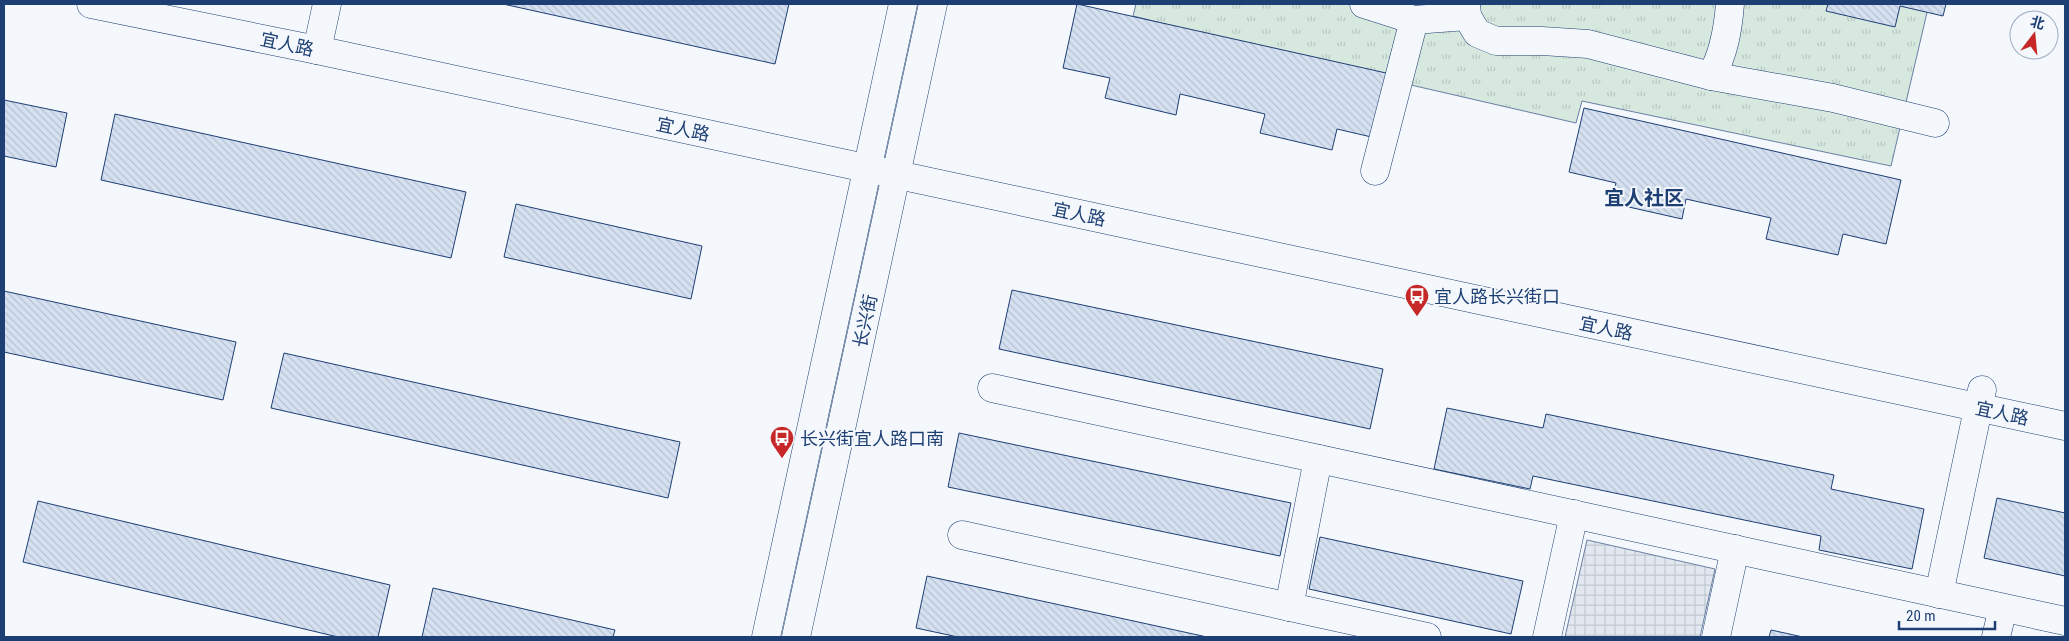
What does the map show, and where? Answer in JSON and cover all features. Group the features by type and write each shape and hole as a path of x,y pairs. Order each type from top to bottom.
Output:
{"street":[{"name":"宜人路","path":"92,4 319,42 1980,399 2065,426"},
{"name":"宜人路","path":"184,4 319,42"},
{"path":"319,42 327,4"},
{"name":"长兴街","path":"766,637 903,4"},
{"name":"长兴街","path":"796,637 933,4"},
{"path":"1364,4 1414,20 1466,10 1477,33 1496,41 1588,44 1710,76 1832,98 1934,123"},
{"path":"1710,76 1719,62 1728,29 1730,4"},
{"path":"1375,171 1414,20"},
{"path":"992,388 2065,621"},
{"name":"宜人路","path":"1980,399 2065,408"},
{"path":"1939,594 1980,399"},
{"path":"1289,607 1318,458"},
{"path":"1547,637 1574,514"},
{"path":"962,535 1289,607 1367,631 1427,637"},
{"path":"1716,637 1735,549"},
{"path":"1996,637 2003,608"}],"green space":[{"path":"1136,4 1929,4 1891,166 1582,101 1576,123 1398,82 1133,16"}],"shaded area":[{"path":"1587,540 1715,569 1700,637 1565,637"}],"building":[{"path":"503,4 789,4 775,64"},
{"path":"1077,4 1395,75 1380,139 1337,129 1332,150 1260,133 1265,114 1180,94 1176,115 1105,98 1110,78 1063,68"},
{"path":"1828,4 1946,4 1943,16 1900,6 1895,27 1826,11"},
{"path":"4,100 67,113 56,167 4,156"},
{"path":"1584,108 1901,180 1886,244 1843,234 1838,255 1766,239 1771,218 1686,199 1682,219 1611,203 1616,183 1569,172"},
{"path":"115,114 466,192 451,258 101,180"},
{"path":"516,204 702,246 691,299 504,257"},
{"path":"1012,290 1383,369 1370,429 999,349"},
{"path":"4,291 236,342 223,400 4,352"},
{"path":"284,353 680,442 668,498 271,408"},
{"path":"1447,408 1543,428 1546,414 1834,475 1831,489 1924,509 1912,569 1819,550 1821,536 1533,476 1530,489 1434,469"},
{"path":"959,433 1291,503 1280,556 948,487"},
{"path":"1997,498 2065,513 2065,576 1984,558"},
{"path":"38,501 390,585 378,637 338,637 23,562"},
{"path":"1320,537 1523,581 1511,634 1309,589"},
{"path":"927,576 1207,637 958,637 916,628"},
{"path":"433,588 615,630 613,637 422,637"},
{"path":"1771,630 1803,637 1769,637"}],"place":[{"name":"宜人路长兴街口","path":"1417,317"},
{"name":"长兴街宜人路口南","path":"782,459"}],"district":[{"name":"宜人社区","path":"1644,198"}]}
